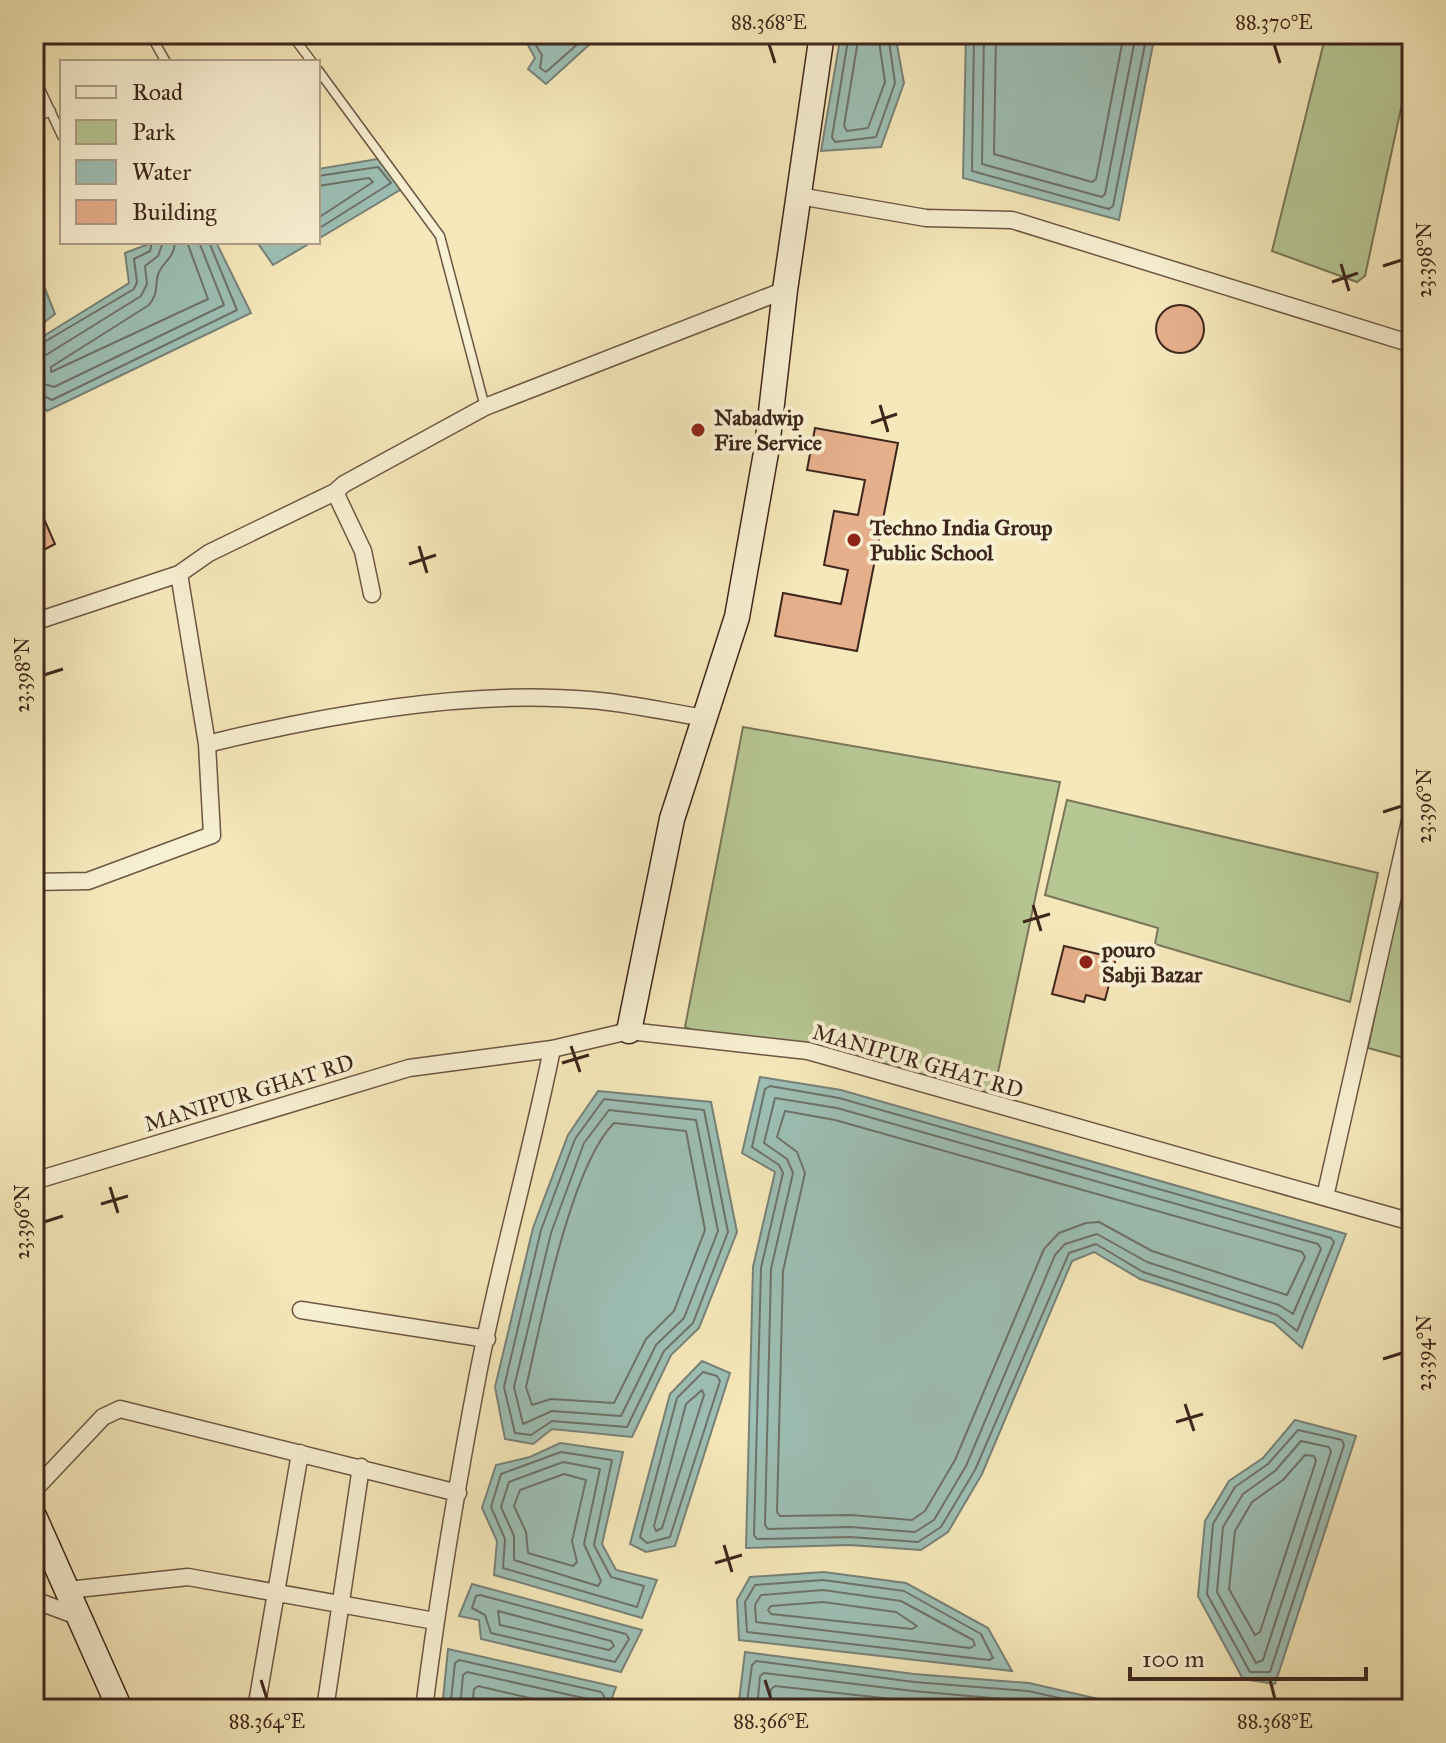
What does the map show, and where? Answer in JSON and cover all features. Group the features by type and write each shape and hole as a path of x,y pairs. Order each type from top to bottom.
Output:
{"street":[{"path":"629,1031 672,819 737,617 767,447 785,290 822,34"},
{"path":"799,196 926,218 1012,220 1412,344"},
{"path":"34,622 179,574 209,553 335,492 344,484 485,407 785,290"},
{"path":"335,492 363,551 372,594"},
{"path":"34,882 88,881 212,835 207,744 179,574"},
{"path":"207,744 294,723 488,699 590,700 705,718"},
{"path":"1325,1197 1412,812"},
{"name":"MANIPUR GHAT RD","path":"34,1181 409,1068 552,1049 629,1031 808,1051 1412,1222"},
{"path":"424,1709 435,1621 487,1339 527,1173 552,1049"},
{"path":"301,1310 487,1339"},
{"path":"34,1490 103,1417 120,1409 458,1493"},
{"path":"256,1709 300,1453"},
{"path":"325,1709 361,1467"},
{"path":"34,1516 120,1709"},
{"path":"68,1590 188,1577 435,1621"},
{"path":"34,1600 80,1617"}],"lane":[{"path":"150,34 165,60"},
{"path":"291,34 310,60"},
{"path":"320,73 440,236 485,407"},
{"path":"34,76 60,131"},
{"path":"34,118 51,111"}],"green space":[{"path":"1326,34 1412,34 1412,57 1365,276 1357,282 1272,251"},
{"path":"743,727 1060,782 991,1105 808,1051 725,1043 685,1027"},
{"path":"1067,800 1378,873 1350,1002 1155,944 1158,928 1045,895"},
{"path":"1412,838 1412,1060 1368,1048"}],"water":[{"path":"522,34 601,34 546,84 528,69 535,58"},
{"path":"841,34 895,34 904,83 881,147 821,151"},
{"path":"966,34 1155,34 1119,220 963,178"},
{"path":"383,158 405,187 320,238 320,169"},
{"path":"149,244 217,244 251,313 47,411 34,395 34,342 129,283 125,253"},
{"path":"258,244 309,244 273,265"},
{"path":"34,285 44,286 55,314 34,330"},
{"path":"760,1077 841,1090 1346,1234 1302,1348 1274,1323 1140,1279 1094,1252 1072,1261 982,1474 948,1532 921,1550 850,1545 746,1548 753,1267 775,1172 742,1153"},
{"path":"598,1091 711,1102 737,1232 699,1328 671,1355 632,1437 552,1429 533,1444 505,1439 495,1387 533,1228 568,1135"},
{"path":"702,1361 730,1373 675,1546 646,1552 630,1544 670,1394"},
{"path":"1295,1420 1356,1436 1275,1684 1243,1679 1198,1596 1205,1521 1229,1481 1263,1458"},
{"path":"560,1443 623,1452 602,1544 616,1570 657,1580 642,1618 494,1575 497,1541 482,1508 496,1465 530,1457"},
{"path":"824,1572 906,1583 988,1628 1012,1671 739,1640 737,1600 750,1577"},
{"path":"472,1584 642,1630 621,1672 481,1639 479,1620 459,1616"},
{"path":"448,1649 616,1687 608,1709 442,1709"},
{"path":"745,1652 914,1674 1029,1683 1142,1709 738,1709"}],"building":[{"path":"1180,305 1197,312 1204,329 1197,346 1180,353 1163,346 1156,329 1163,312"},
{"name":"Techno India Group Public School","path":"815,428 898,443 857,651 775,636 783,593 841,604 848,570 824,565 834,511 858,515 865,480 807,470"},
{"path":"34,496 55,544 34,555"},
{"path":"1064,946 1116,958 1105,1000 1086,995 1084,1002 1052,994"}],"place":[{"name":"Nabadwip Fire Service","path":"698,430"},
{"name":"Techno India Group Public School","path":"854,540"},
{"name":"pouro Sabji Bazar","path":"1086,962"}]}
